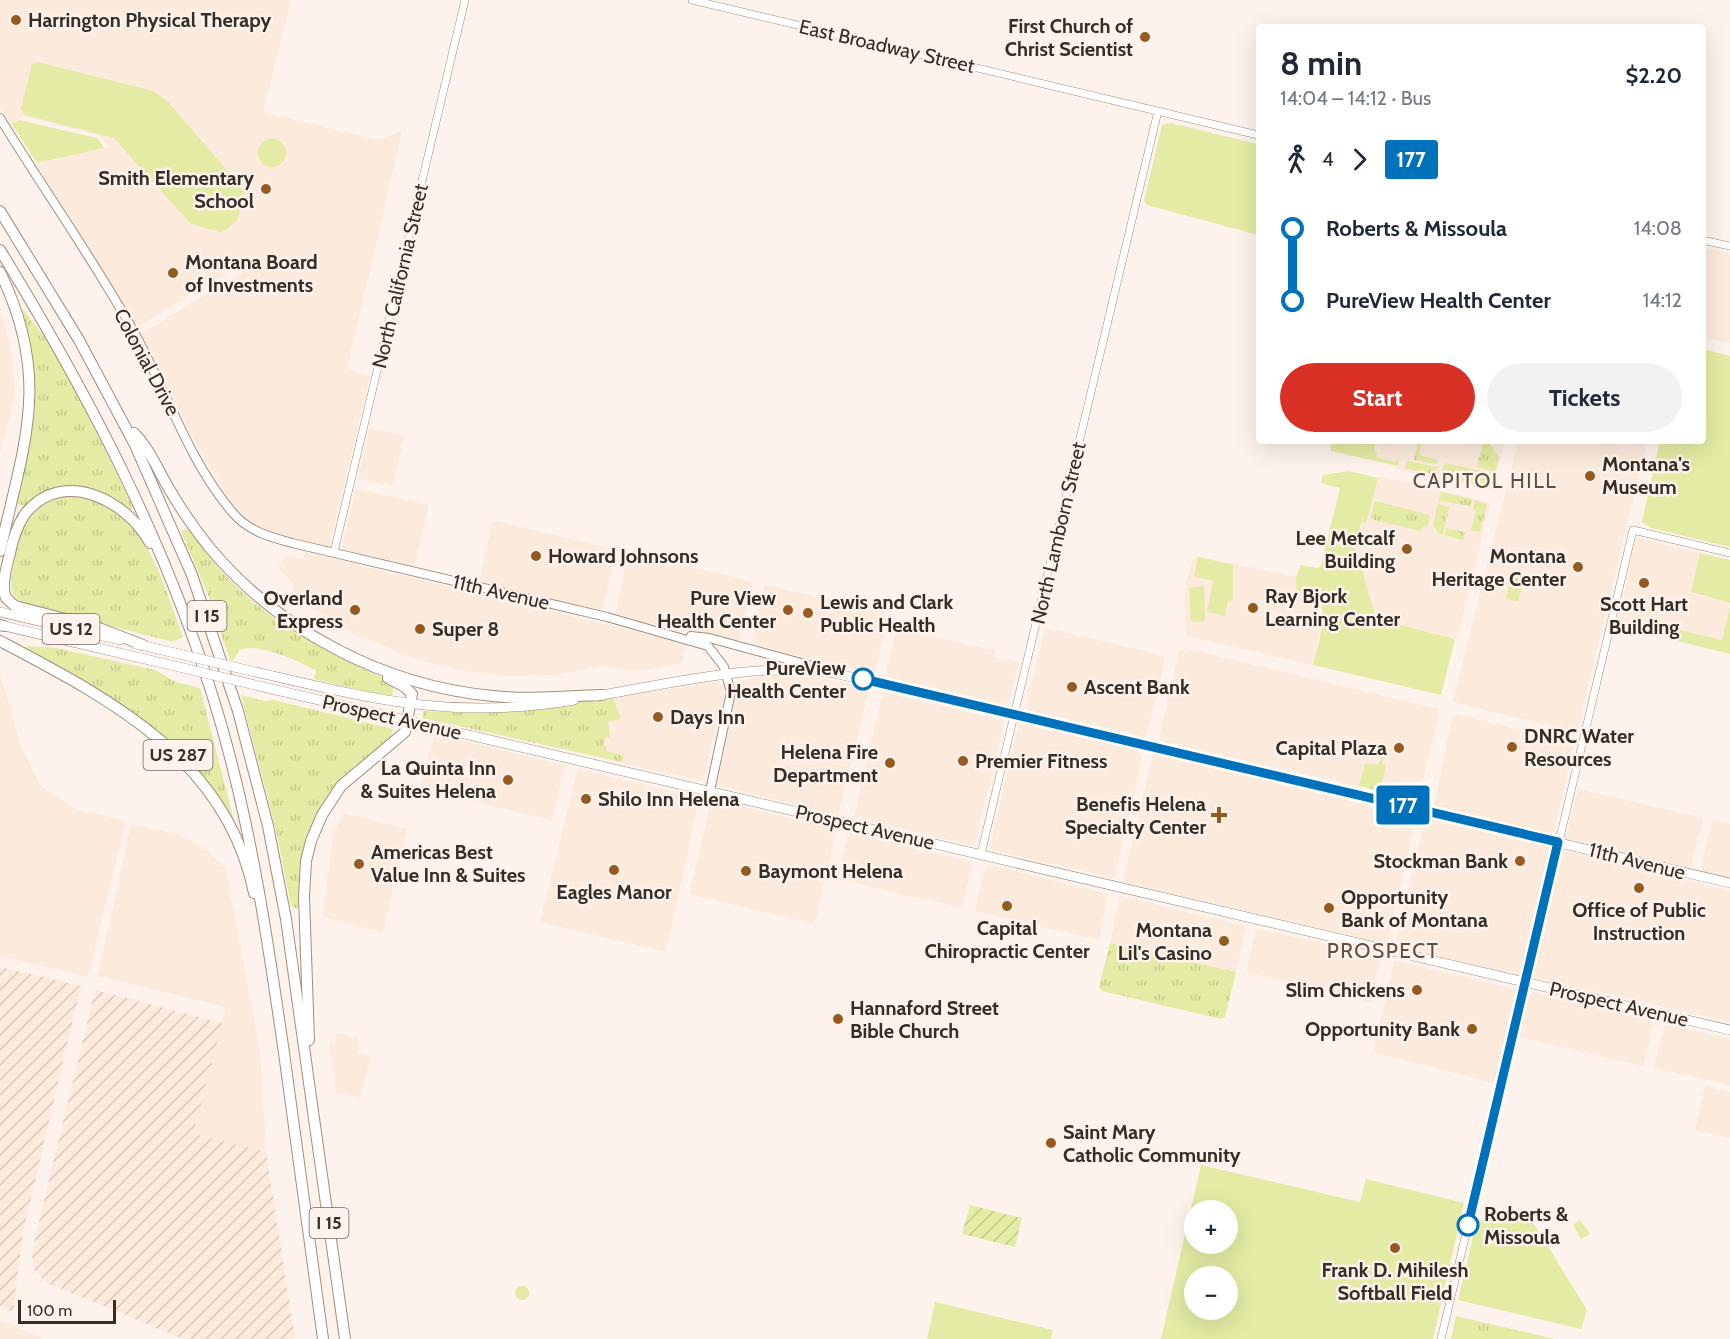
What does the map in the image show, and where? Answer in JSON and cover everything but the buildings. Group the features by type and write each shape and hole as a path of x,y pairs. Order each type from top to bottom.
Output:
{"highway":[{"name":"I 15","path":"0,211 67,319 125,423 192,576 245,733 282,896 345,1339"},
{"name":"I 15","path":"0,250 64,355 109,439 149,525 185,614 215,704 234,773 260,889 323,1339"},
{"path":"0,272 22,328 31,384 25,439 0,551"},
{"path":"125,423 143,443 176,501 212,551 252,592 303,631 341,656 405,687 413,696 405,732 395,743 356,771 341,786 322,815 310,841 304,882 309,1039 306,1061"},
{"path":"142,645 96,627 21,608 7,600 4,593 4,581 13,539 22,519 38,502 60,493 77,491 107,500 128,513 147,536 185,614"},
{"name":"Prospect Avenue","path":"0,612 251,671 411,705 498,709 727,675 791,669 848,676"},
{"name":"Prospect Avenue","path":"1,625 1730,1030"},
{"path":"303,631 380,669 454,691 521,698 602,695"},
{"name":"US 287","path":"0,641 131,716 160,738 189,767 214,800 235,837 250,878 264,940 268,943"},
{"name":"11th Avenue","path":"848,676 1730,883"}],"main road":[{"name":"Colonial Drive","path":"0,118 134,332 189,443 221,499 233,514 253,530 292,543 334,552"},
{"name":"11th Avenue","path":"334,552 668,633 708,646 718,657 727,675"},
{"name":"11th Avenue","path":"668,633 709,638 848,676"},
{"path":"710,791 731,692 727,675"}],"street":[{"name":"North California Street","path":"334,552 465,0"},
{"name":"East Broadway Street","path":"692,0 1256,135"},
{"name":"North Lamborn Street","path":"981,854 1158,111"},
{"path":"1706,241 1730,246"},
{"path":"1441,1339 1633,530 1730,553"}],"shaded area":[{"path":"0,0 291,0 263,112 377,140 402,131 347,369 370,376 329,546 276,534 247,520 237,510 195,442 141,334 261,261 256,255 137,327 36,164 109,147 98,135 21,116 12,124 0,107"},
{"path":"1706,248 1730,254 1730,343 1706,338"},
{"path":"0,312 10,342 15,391 0,455"},
{"path":"370,428 404,436 392,486 358,478"},
{"path":"1375,444 1504,444 1492,491 1397,469 1399,458 1395,462 1376,457 1377,452 1374,451"},
{"path":"1517,444 1646,444 1577,732 1453,702"},
{"path":"1378,476 1490,504 1457,639 1376,620 1362,570 1366,563 1357,561 1354,553 1361,522 1366,523"},
{"path":"356,489 429,505 413,568 344,550 342,547"},
{"path":"496,521 613,549 616,553 602,611 479,581 492,524"},
{"path":"1639,538 1700,553 1691,591 1693,594 1730,603 1722,640 1680,630 1677,641 1618,626 1635,540"},
{"path":"304,552 687,644 682,663 630,671 602,666 555,675 507,676 459,670 424,662 356,635 291,595 295,585 278,568 285,556 303,559"},
{"path":"631,553 750,581 752,585 739,641 678,630 616,614 627,557"},
{"name":"Ray Bjork Learning Center","path":"1197,556 1296,577 1298,594 1314,593 1318,597 1321,627 1313,665 1187,636 1184,589 1193,559"},
{"path":"765,585 885,612 888,617 874,674 752,644"},
{"path":"1045,628 1162,655 1165,660 1146,737 1028,710 1026,705"},
{"path":"897,629 996,651 995,657 1019,662 1009,700 1005,704 888,677 886,674"},
{"path":"1184,648 1437,709 1439,713 1418,800 1161,741 1159,738 1179,652"},
{"path":"0,674 21,746 40,785 74,809 126,821 88,977 0,956"},
{"path":"762,676 817,678 865,686 869,690 838,815 717,785 736,697 736,682"},
{"path":"715,682 724,685 723,696 703,781 600,758 605,699"},
{"path":"883,692 1004,721 974,846 854,817"},
{"path":"1457,714 1574,744 1554,832 1547,834 1434,805 1452,720"},
{"path":"1021,724 1137,750 1142,759 1114,878 992,850 990,847 1018,727"},
{"path":"434,734 565,765 552,820 420,789"},
{"path":"1153,753 1417,815 1387,944 1123,882"},
{"path":"578,769 699,798 666,952 540,922"},
{"path":"1578,789 1703,818 1691,865 1687,867 1569,839 1567,834"},
{"path":"715,800 833,828 836,832 815,921 812,923 692,895 690,891 711,802"},
{"path":"344,813 407,829 383,932 322,917 334,831"},
{"path":"1426,816 1551,845 1520,976 1395,946"},
{"path":"1713,819 1730,824 1730,878 1704,872 1701,868"},
{"path":"131,824 180,835 204,848 226,870 260,1052 266,1152 193,1134 226,1007 98,976"},
{"path":"852,833 970,861 972,865 962,908 837,879 848,835"},
{"path":"1564,850 1730,891 1730,1022 1533,977"},
{"path":"990,865 1108,894 1099,940 975,911 985,869"},
{"path":"1120,896 1244,926 1236,972 1110,943"},
{"path":"1259,929 1378,956 1381,960 1371,1002 1246,972 1256,931"},
{"path":"1394,962 1515,989 1517,993 1494,1083 1373,1052"},
{"path":"0,967 81,986 23,1232 13,1312 0,1306"},
{"path":"95,990 222,1023 193,1134 266,1152 295,1339 183,1339 47,1283 33,1268 32,1251"},
{"path":"1533,992 1651,1020 1653,1023 1643,1066 1520,1037 1529,994"},
{"path":"1668,1025 1730,1039 1730,1085 1654,1068 1664,1027"},
{"path":"337,1033 358,1038 357,1053 371,1056 360,1098 336,1093 329,1041 335,1043"},
{"path":"1705,1086 1730,1092 1730,1138 1695,1130"},
{"path":"0,1320 44,1339 0,1339"}],"green space":[{"path":"37,62 153,91 168,102 238,183 245,195 237,220 220,232 191,224 114,138 25,115 21,109 32,64"},
{"path":"19,120 97,138 105,148 37,163 12,124"},
{"path":"1171,123 1256,144 1256,234 1147,205 1144,201 1162,125"},
{"path":"272,139 282,143 286,153 282,163 272,167 262,163 258,153 262,143"},
{"path":"22,308 57,353 134,509 130,510 114,497 99,492 85,491 32,506 17,504 27,452 33,384 28,335"},
{"path":"1706,350 1730,356 1730,547 1651,528 1642,522 1659,444 1706,444"},
{"path":"1330,444 1375,444 1376,457 1395,462 1399,458 1398,466 1331,451"},
{"path":"1418,444 1421,444 1419,455 1438,460 1437,464 1414,460"},
{"path":"1483,444 1490,444 1499,458 1495,472 1477,467"},
{"path":"1408,461 1437,467 1435,475 1405,468"},
{"path":"1445,463 1494,474 1491,487 1442,477 1440,474"},
{"path":"1349,471 1378,478 1366,523 1361,522 1354,553 1357,561 1366,564 1362,570 1376,619 1455,639 1441,695 1313,665 1322,627 1322,607 1314,593 1297,594 1296,577 1301,565 1318,568 1321,566 1340,488 1321,483 1323,475"},
{"path":"1441,492 1472,499 1471,506 1439,501"},
{"path":"70,495 95,500 116,511 132,527 146,546 157,568 183,637 173,642 25,604 16,598 11,585 12,576 20,538 25,527 30,518 46,503"},
{"path":"1475,500 1487,504 1480,532 1471,530 1476,511 1473,510"},
{"path":"1375,501 1430,515 1428,526 1422,527 1421,531 1374,520 1371,517"},
{"path":"1438,504 1449,507 1443,535 1437,533 1436,528 1433,527"},
{"path":"1446,528 1465,532 1463,540 1445,535"},
{"path":"189,529 222,572 240,591 280,623 324,649 394,683 392,698 314,679 316,670 288,657 267,651 248,648 239,650 233,661 230,660 207,592 181,531"},
{"path":"1700,553 1730,560 1730,603 1691,592"},
{"path":"1198,557 1233,565 1233,600 1228,601 1225,616 1207,612 1213,581 1194,576"},
{"path":"1511,577 1524,580 1518,602 1506,599"},
{"path":"1204,586 1205,621 1191,622 1189,588"},
{"path":"1730,606 1730,654 1677,641 1680,630 1722,640"},
{"path":"26,646 56,648 155,670 176,682 200,688 238,836 219,801 197,771 173,745 119,704 23,649"},
{"path":"241,695 264,701 274,700 393,729 391,738 344,776 322,805 308,837 297,909 291,906 277,834"},
{"path":"613,698 621,719 608,722 610,738 605,737 604,745 606,751 621,755 624,751 622,762 422,718 423,711 489,713"},
{"path":"1382,757 1383,764 1386,765 1380,791 1359,786 1365,764 1377,765"},
{"path":"1110,943 1236,972 1225,1017 1221,1019 1102,991 1099,987"},
{"path":"1201,1165 1360,1202 1366,1179 1464,1203 1433,1339 1161,1339 1184,1239 1184,1254 1238,1254 1238,1200 1193,1200"},
{"path":"970,1205 1022,1218 1015,1247 962,1234"},
{"path":"1526,1211 1587,1310 1581,1329 1458,1300 1477,1219 1491,1222 1503,1221"},
{"path":"1580,1220 1590,1234 1581,1239 1573,1225"},
{"path":"519,1286 525,1286 529,1293 525,1300 519,1300 515,1296 515,1290"},
{"path":"935,1302 1053,1330 1051,1339 927,1339"},
{"path":"1456,1316 1555,1339 1451,1339"}],"bus line":[{"name":"177","path":"863,679 1558,842 1468,1225"}],"place":[{"name":"Harrington Physical Therapy","path":"16,20"},
{"name":"First Church of Christ Scientist","path":"1145,37"},
{"name":"Smith Elementary School","path":"266,189"},
{"name":"Montana Board of Investments","path":"173,273"},
{"name":"Montana's Museum","path":"1590,476"},
{"name":"Lee Metcalf Building","path":"1407,549"},
{"name":"Howard Johnsons","path":"536,556"},
{"name":"Montana Heritage Center","path":"1578,567"},
{"name":"Scott Hart Building","path":"1644,583"},
{"name":"Ray Bjork Learning Center","path":"1253,608"},
{"name":"Overland Express","path":"355,610"},
{"name":"Pure View Health Center","path":"788,610"},
{"name":"Lewis and Clark Public Health","path":"808,613"},
{"name":"Super 8","path":"420,629"},
{"name":"PureView Health Center","path":"863,679"},
{"name":"Ascent Bank","path":"1072,687"},
{"name":"Days Inn","path":"658,717"},
{"name":"DNRC Water Resources","path":"1512,747"},
{"name":"Capital Plaza","path":"1399,748"},
{"name":"Premier Fitness","path":"963,761"},
{"name":"Helena Fire Department","path":"890,763"},
{"name":"La Quinta Inn & Suites Helena","path":"508,780"},
{"name":"Shilo Inn Helena","path":"586,799"},
{"name":"Benefis Helena Specialty Center","path":"1219,815"},
{"name":"Stockman Bank","path":"1520,861"},
{"name":"Americas Best Value Inn & Suites","path":"359,864"},
{"name":"Eagles Manor","path":"614,870"},
{"name":"Baymont Helena","path":"746,871"},
{"name":"Office of Public Instruction","path":"1639,888"},
{"name":"Capital Chiropractic Center","path":"1007,906"},
{"name":"Opportunity Bank of Montana","path":"1329,908"},
{"name":"Montana Lil's Casino","path":"1224,941"},
{"name":"Slim Chickens","path":"1417,990"},
{"name":"Hannaford Street Bible Church","path":"838,1019"},
{"name":"Opportunity Bank","path":"1472,1029"},
{"name":"Saint Mary Catholic Community","path":"1051,1143"},
{"name":"Roberts & Missoula","path":"1468,1225"},
{"name":"Frank D. Mihilesh Softball Field","path":"1395,1248"}],"district":[{"name":"CAPITOL HILL","path":"1485,481"},
{"name":"PROSPECT","path":"1383,951"}]}
